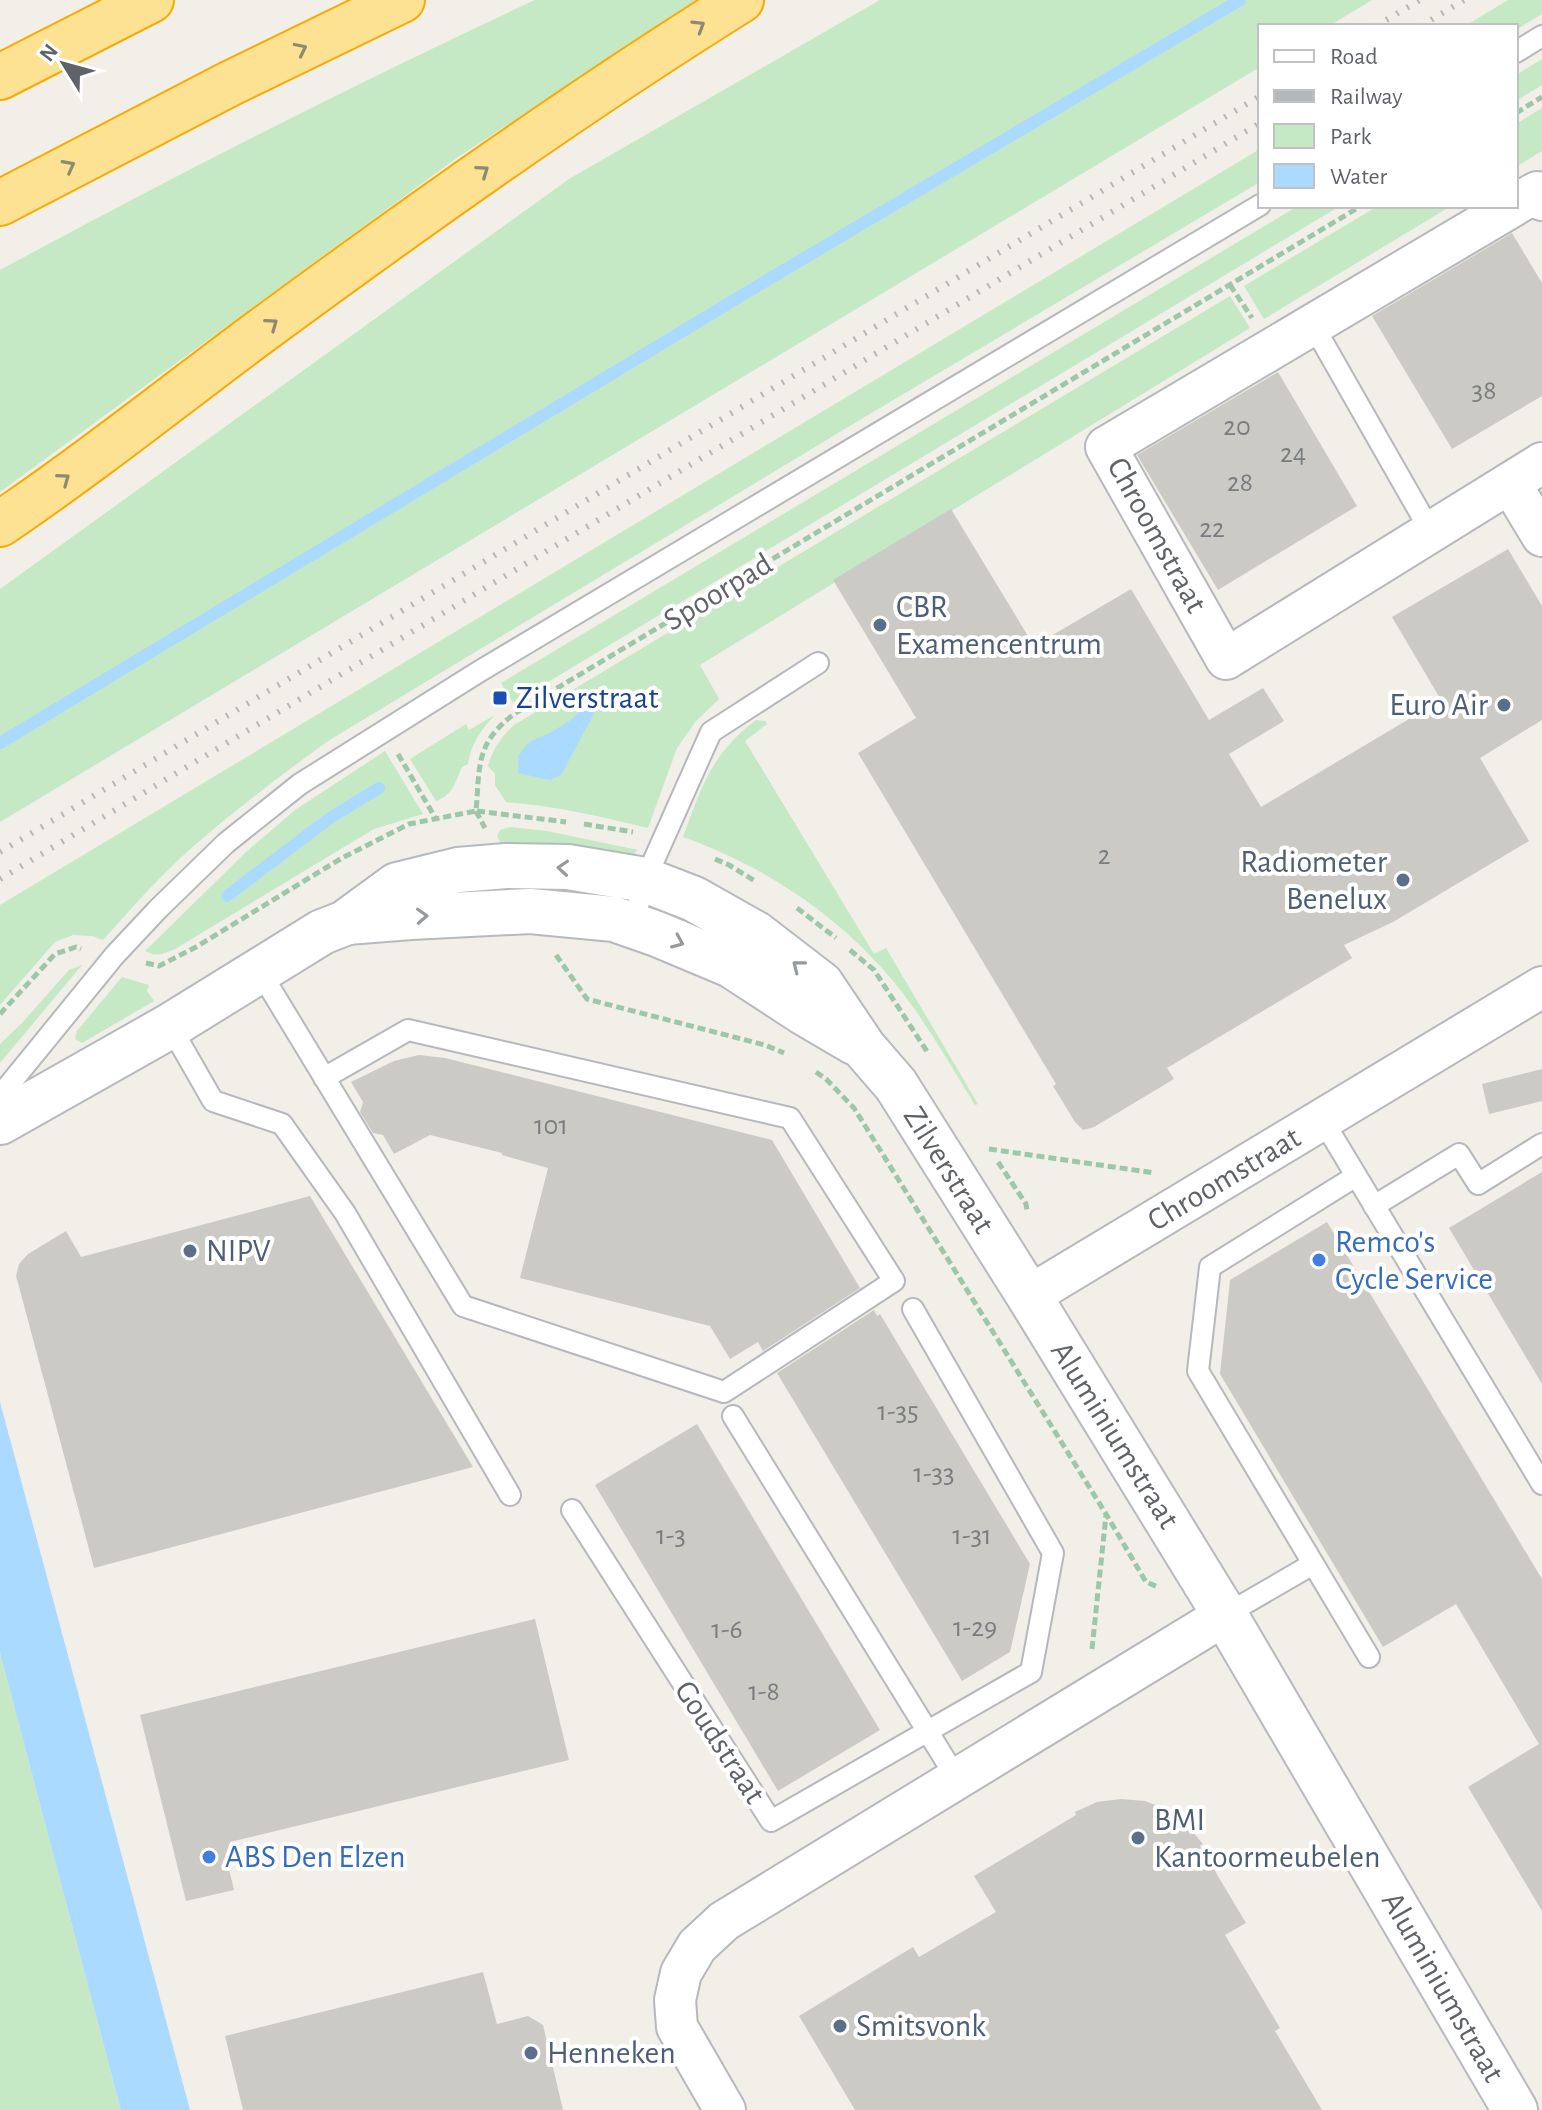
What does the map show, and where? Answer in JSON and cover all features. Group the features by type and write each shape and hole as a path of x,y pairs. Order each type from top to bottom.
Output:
{"highway":[{"path":"0,77 151,0"},
{"path":"0,203 217,90 402,0"},
{"path":"0,524 432,207 617,79 741,0"}],"street":[{"name":"Chroomstraat","path":"1518,203 1537,192 1542,200"},
{"name":"Chroomstraat","path":"1509,208 1106,447 1226,659 1526,473 1542,536"},
{"name":"Zilverstraat","path":"0,1122 170,1026 322,932 345,923 397,885 458,870 506,866 568,867 645,880 694,899 756,934 821,984 864,1048 896,1085 1029,1296"},
{"name":"Zilverstraat","path":"345,923 530,911 614,919 731,965 864,1048"},
{"name":"Chroomstraat","path":"1029,1296 1542,987"},
{"name":"Aluminiumstraat","path":"1029,1296 1225,1615 1515,2110"},
{"path":"725,2110 677,2027 675,2000 681,1973 697,1946 724,1921 1225,1615"}],"lane":[{"path":"1518,51 1542,36"},
{"name":"Spoorpad","path":"0,1096 114,956 158,909 226,843 300,784 493,663 1258,206"},
{"path":"1313,325 1431,532"},
{"path":"633,925 645,880 711,732 818,663"},
{"path":"259,970 324,1078 463,1306 724,1392 894,1281 790,1118 408,1030 324,1078"},
{"path":"170,1026 213,1101 282,1124 345,1213 510,1495"},
{"path":"1322,1119 1542,1484"},
{"path":"1374,1206 1459,1154 1478,1184 1542,1144"},
{"path":"1356,1176 1210,1267 1198,1371 1369,1657"},
{"name":"Goudstraat","path":"572,1510 771,1821 1031,1672 1053,1553 913,1309"},
{"path":"733,1416 957,1779"},
{"path":"1225,1615 1313,1564"}],"path":[{"path":"1518,112 1542,97"},
{"name":"Spoorpad","path":"0,1014 55,954 76,947 159,966 196,947 342,858 409,824 476,811 480,755 499,725 514,714 1358,208"},
{"path":"384,730 436,819"},
{"path":"989,1149 1218,1182"},
{"path":"1086,1700 1106,1514"}],"green space":[{"path":"535,0 699,0 458,157 0,492 0,270 266,131"},
{"path":"880,0 1372,0 1332,24 1258,24 1258,68 0,822 0,589 569,179"},
{"path":"1508,0 1542,0 1542,14 1518,29 1518,24 1468,24"},
{"path":"1542,59 1542,85 1518,100 1518,74"},
{"path":"1542,108 1542,151 1518,166 1518,123"},
{"path":"1258,150 1258,183 328,741 256,794 188,851 103,940 73,935 55,942 0,1005 0,905"},
{"path":"1295,208 1337,208 513,703 501,683"},
{"path":"1375,208 1448,208 1264,319 1244,286"},
{"path":"1230,296 1250,328 700,665 719,699 696,721 677,748 648,828 577,812 506,802 495,785 495,774 488,766 498,744 514,725"},
{"path":"495,715 477,737 468,764 462,767 453,787 436,801 410,759 466,724 469,730"},
{"path":"756,720 767,724 745,741 874,954 886,948 978,1104 975,1105 905,996 849,935 771,878 683,837 718,759 728,745"},
{"path":"385,751 423,814 374,829 175,949 160,954 145,951 246,852 295,810"},
{"path":"511,827 547,831 638,850 632,856 505,851 497,836 500,830"},
{"path":"82,965 0,1063 0,1044 69,970"},
{"path":"122,977 149,985 147,991 154,1001 82,1043 75,1039 77,1031"},
{"path":"0,1653 121,2110 0,2110"}],"water":[{"path":"594,698 597,708 561,775 550,780 518,773 518,756 529,742 572,719"},
{"path":"0,1402 190,2110 121,2110 0,1653"}],"building":[{"path":"1512,233 1542,283 1542,396 1452,449 1372,316"},
{"path":"1278,372 1357,506 1218,590 1137,455"},
{"path":"951,509 1034,646 1131,589 1209,720 1263,688 1284,721 1229,754 1261,807 1441,700 1392,617 1508,549 1542,606 1542,720 1480,758 1529,841 1393,922 1344,945 1352,958 1167,1068 1174,1079 1094,1127 1083,1130 1053,1086 1056,1084 858,753 916,718 833,580"},
{"path":"419,1055 445,1058 772,1140 860,1288 763,1351 758,1342 730,1359 710,1326 520,1278 548,1168 430,1135 394,1154 383,1135 373,1133 360,1112 363,1102 351,1082 394,1061"},
{"path":"1542,1069 1542,1101 1489,1114 1482,1084"},
{"path":"1542,1172 1542,1384 1449,1228"},
{"path":"310,1196 473,1467 94,1568 16,1276 19,1264 28,1254 66,1231 81,1257"},
{"path":"1327,1222 1542,1579 1542,1911 1468,1787 1539,1744 1456,1604 1383,1647 1220,1374 1230,1280"},
{"path":"874,1310 877,1316 880,1314 1030,1564 1010,1652 962,1681 777,1373"},
{"path":"697,1424 880,1730 778,1791 595,1485"},
{"path":"535,1619 569,1760 230,1842 233,1859 227,1860 234,1890 186,1901 140,1715"},
{"path":"1121,1799 1145,1801 1168,1810 1187,1825 1203,1844 1200,1846 1246,1923 1225,1935 1280,2028 1275,2031 1322,2110 855,2110 799,2016 913,1947 919,1957 996,1912 974,1876 1076,1815 1075,1812 1097,1802"},
{"path":"483,1972 497,2024 528,2016 543,2025 563,2110 243,2110 225,2036"}],"waterway":[{"path":"0,743 769,279 1240,0"},
{"path":"227,896 330,818 379,788"}],"railway":[{"path":"1379,24 1420,0"},
{"path":"1424,24 1464,0"},
{"path":"0,852 1258,97"},
{"path":"0,879 1258,124"}],"place":[{"name":"CBR Examencentrum","path":"880,625"},
{"name":"Zilverstraat","path":"500,698"},
{"name":"Euro Air","path":"1504,705"},
{"name":"Radiometer Benelux","path":"1403,880"},
{"name":"NIPV","path":"190,1251"},
{"name":"Remco's Cycle Service","path":"1319,1260"},
{"name":"BMI Kantoormeubelen","path":"1138,1838"},
{"name":"ABS Den Elzen","path":"209,1857"},
{"name":"Smitsvonk","path":"840,2026"},
{"name":"Henneken","path":"531,2053"}]}
